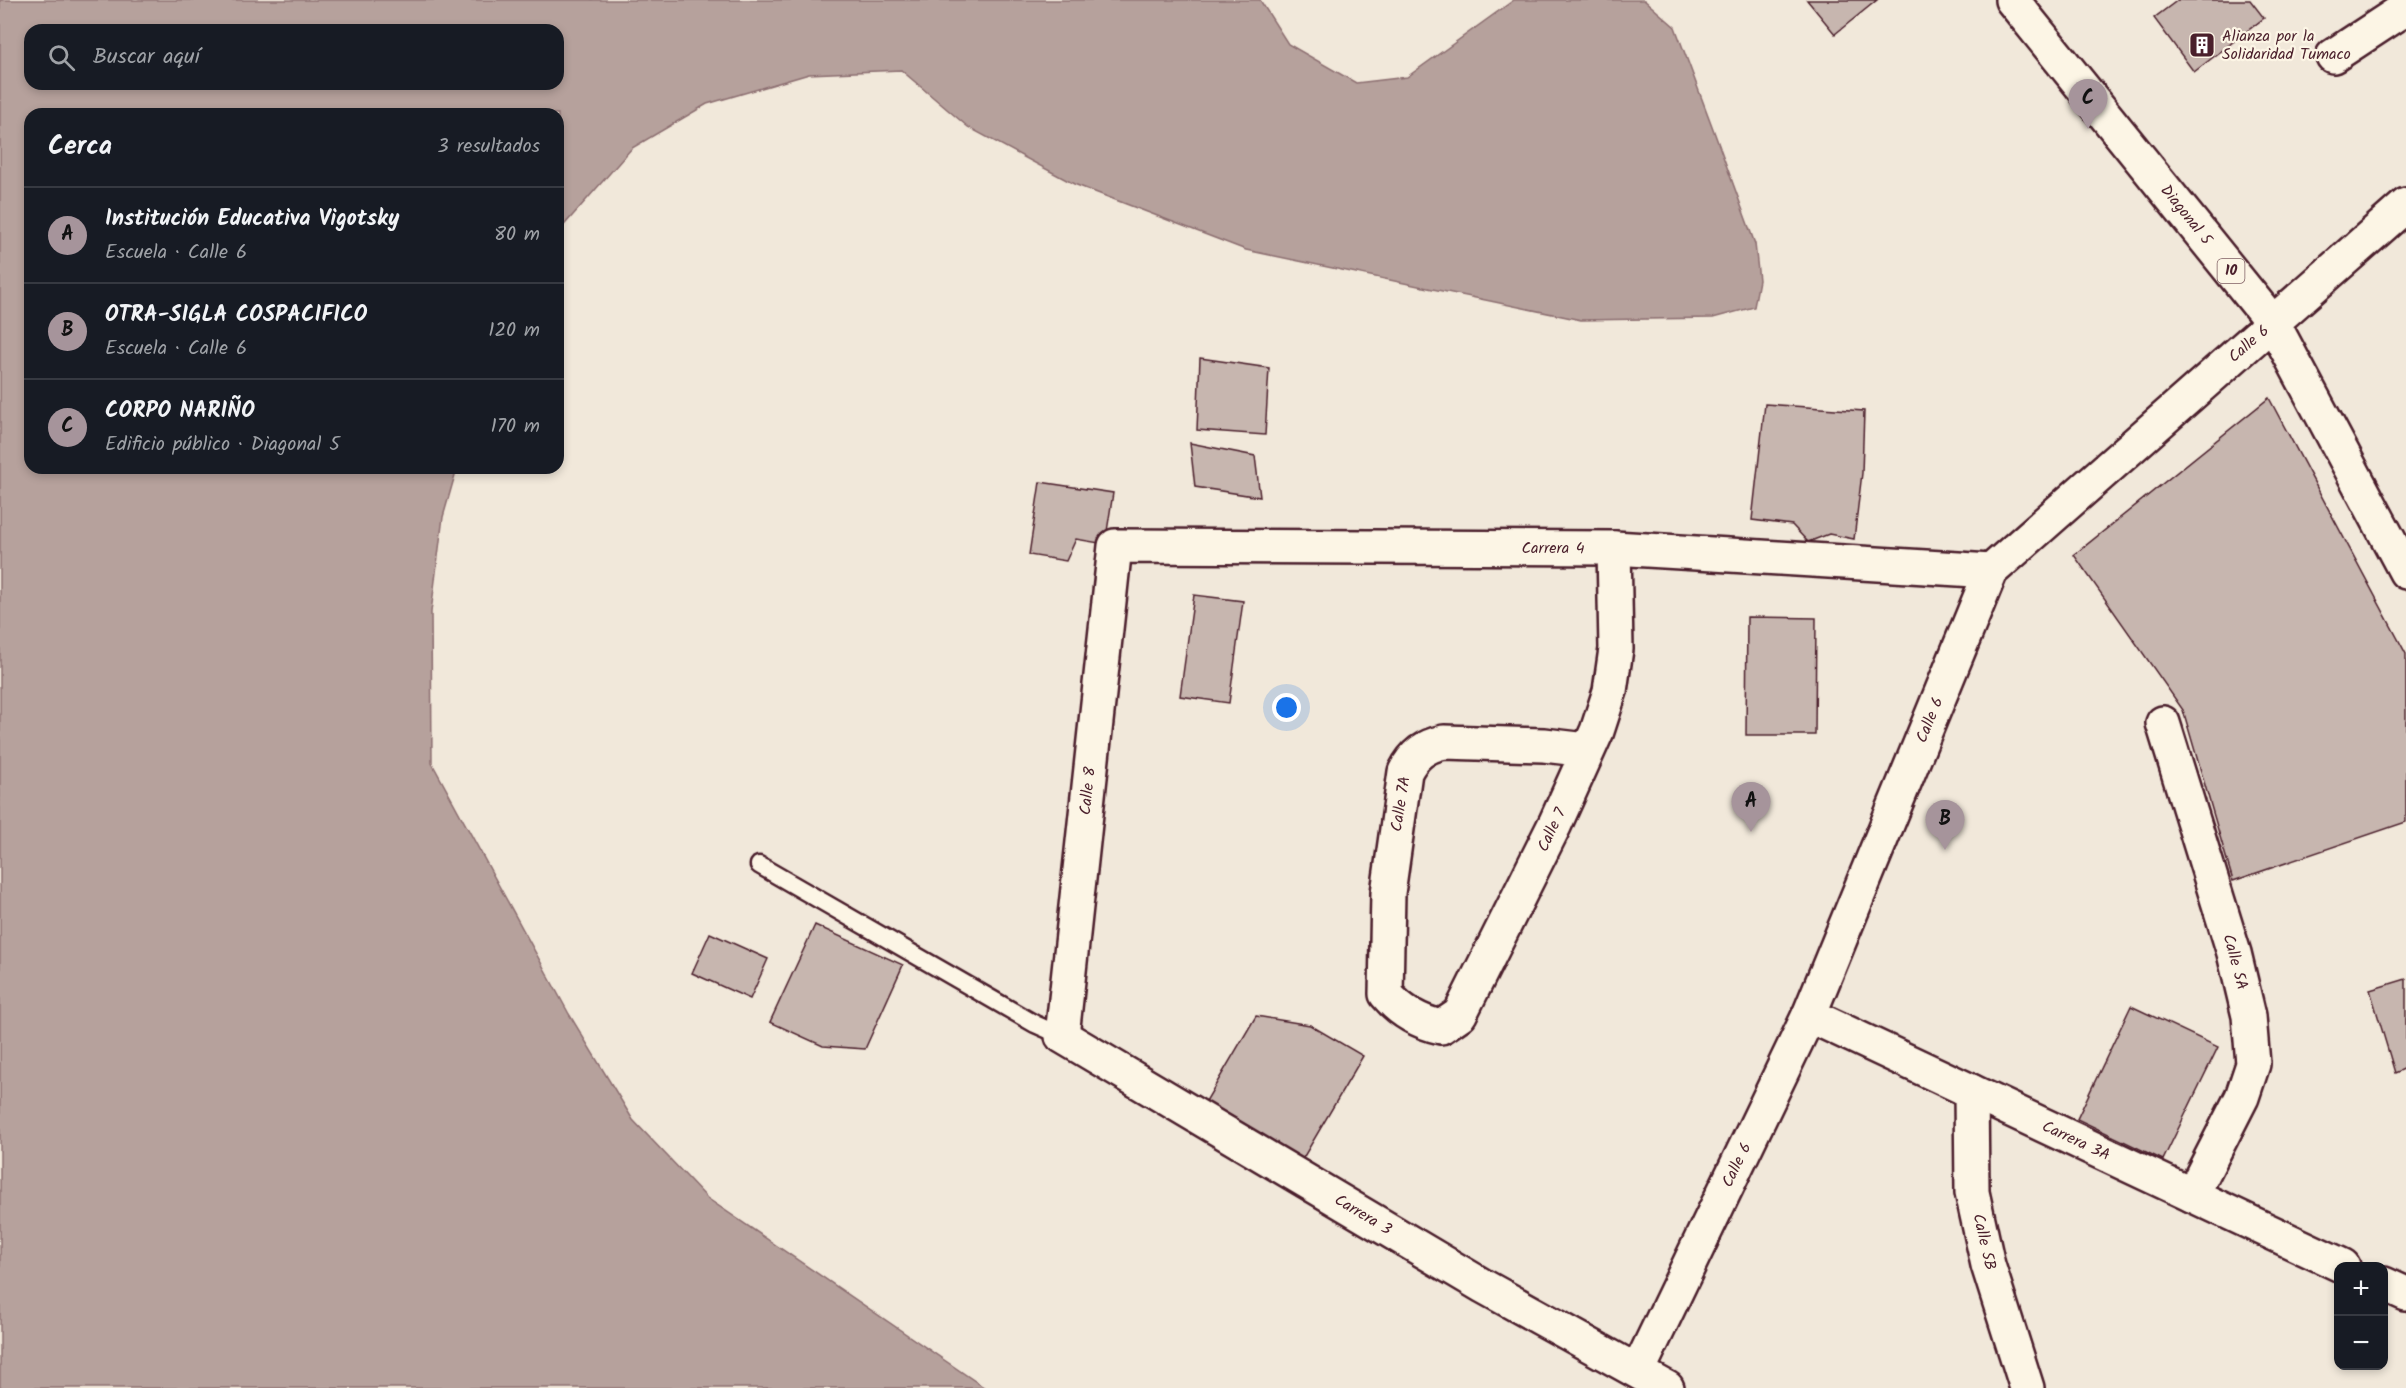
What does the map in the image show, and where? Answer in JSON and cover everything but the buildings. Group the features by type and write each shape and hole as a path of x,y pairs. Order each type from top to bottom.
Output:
{"street":[{"name":"Diagonal 5","path":"2012,0 2273,323 2406,572"},
{"path":"2333,56 2406,8"},
{"name":"Calle 6","path":"1638,1371 1809,1015 1991,571 2406,205"},
{"name":"Carrera 4","path":"1115,546 1614,548 1991,571"},
{"name":"Calle 8","path":"1062,1036 1115,546"},
{"name":"Calle 7","path":"1386,994 1396,1006 1423,1023 1441,1027 1460,1014 1555,824 1597,731 1610,691 1616,649 1614,548"},
{"name":"Calle 5A","path":"2163,723 2234,953 2249,1016 2253,1064 2242,1097 2192,1195"},
{"name":"Calle 7A","path":"1386,994 1388,893 1405,772 1410,762 1429,745 1444,742 1544,745 1587,750"},
{"name":"Carrera 3A","path":"1809,1015 2334,1262"},
{"name":"Carrera 3","path":"1062,1036 1483,1286 1667,1388"},
{"name":"Calle 5B","path":"1971,1091 1972,1192 1988,1265 2027,1388"},
{"path":"2388,1286 2406,1294"}],"lane":[{"path":"759,865 1035,1024 1062,1036"}],"shaded area":[{"path":"0,0 1260,0 1288,44 1356,83 1407,77 1514,0 1644,0 1675,27 1755,244 1759,280 1754,307 1713,318 1581,320 1246,250 1074,184 968,127 901,70 809,74 707,104 632,148 564,225 564,108 24,108 24,474 455,474 443,517 431,612 432,763 569,1014 633,1120 707,1198 985,1388 0,1388"}],"place":[{"name":"Alianza por la Solidaridad Tumaco","path":"2202,45"},
{"name":"CORPO NARIÑO","path":"2088,129"},
{"name":"Institución Educativa Vigotsky","path":"1751,832"},
{"name":"OTRA-SIGLA COSPACIFICO","path":"1945,850"}]}
